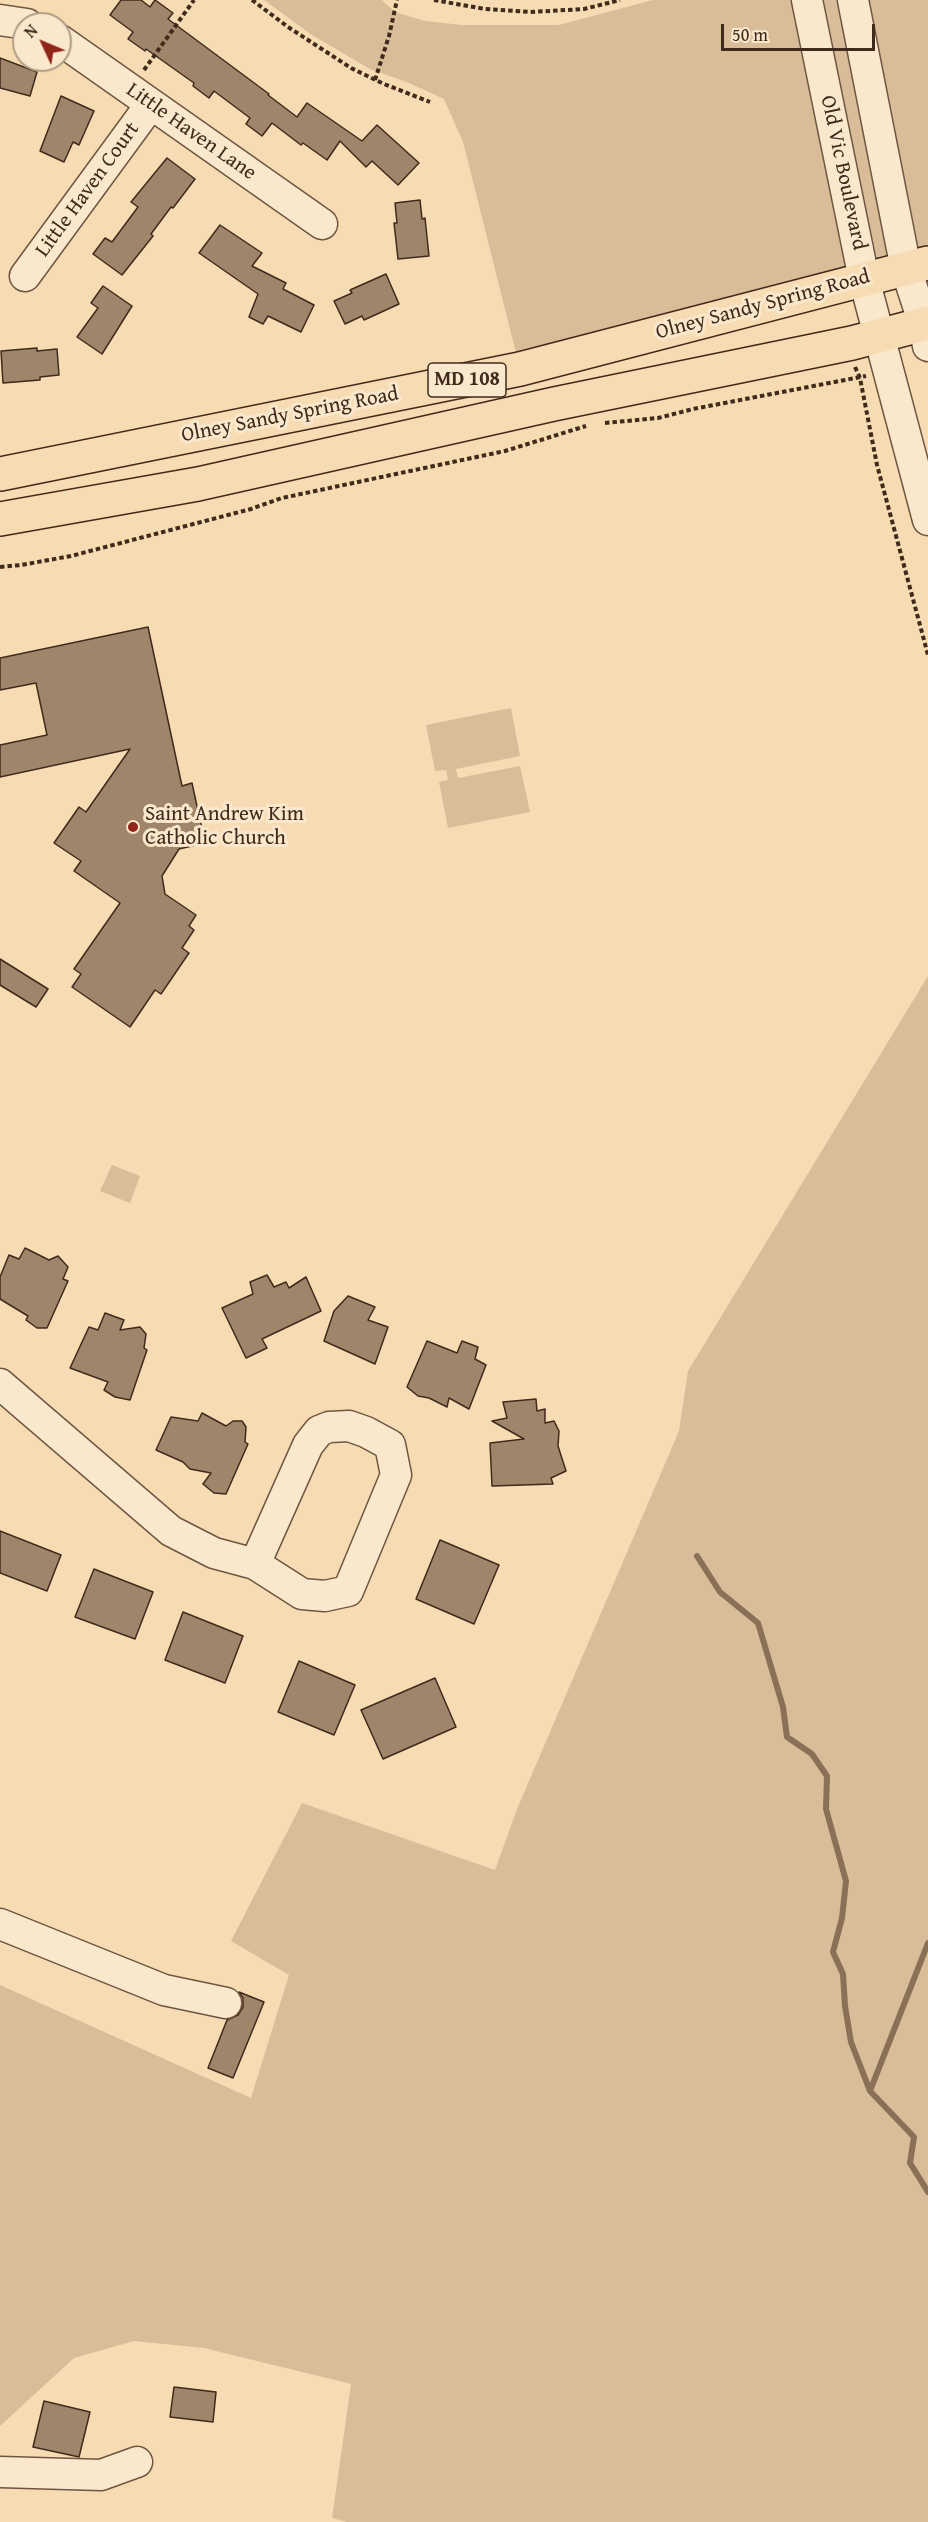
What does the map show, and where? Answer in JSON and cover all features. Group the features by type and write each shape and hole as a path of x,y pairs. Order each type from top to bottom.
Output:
{"main road":[{"name":"Olney Sandy Spring Road","path":"0,474 520,369 917,266"},
{"name":"Olney Sandy Spring Road","path":"0,519 198,484 554,404 865,340 927,331"}],"street":[{"name":"Old Vic Boulevard","path":"807,0 864,279 865,340 874,374 928,520"},
{"name":"Old Vic Boulevard","path":"854,0 917,266 927,331"},
{"name":"Little Haven Lane","path":"72,49 322,224"},
{"name":"Little Haven Court","path":"26,276 140,97"},
{"path":"0,1384 171,1531 214,1553 255,1564 302,1594 325,1596 348,1591 396,1475 390,1445 349,1426 329,1427 319,1431 308,1445 255,1564"},
{"path":"0,1924 164,1990 226,2003"},
{"path":"0,2472 101,2475 137,2462"}],"path":[{"path":"140,97 194,0"},
{"path":"252,0 334,58 375,80 430,102"},
{"path":"375,80 389,36 397,0"},
{"path":"434,0 485,9 530,12 584,9 620,0"},
{"path":"865,340 856,359 855,367 874,374"},
{"path":"600,423 658,418 693,409 874,374"},
{"path":"874,374 877,465 928,655"},
{"path":"0,567 71,556 251,509 282,498 505,450 590,425"}],"shaded area":[{"path":"264,0 382,0 395,12 425,21 462,25 559,25 653,0 928,0 928,263 520,369 463,142 444,99 370,69 312,35"},
{"path":"511,708 520,756 456,769 458,778 520,766 530,812 448,828 439,782 448,780 446,770 435,771 426,725"},
{"path":"928,976 928,2522 347,2522 332,2518 351,2384 204,2348 134,2341 74,2358 0,2426 0,1985 251,2098 289,1975 231,1941 302,1803 495,1870 517,1809 679,1431 688,1371"},
{"path":"112,1165 140,1176 130,1203 100,1191"}],"building":[{"path":"121,0 141,0 150,7 155,0 173,13 168,19 297,117 307,103 362,141 377,125 419,163 398,185 372,161 366,167 340,141 327,160 303,143 301,145 272,123 262,136 246,124 250,118 214,91 209,98 193,86 194,83 128,39 133,32 110,15"},
{"path":"0,58 12,63 12,72 37,72 30,96 0,88"},
{"path":"61,96 94,111 79,145 73,142 64,162 40,151"},
{"path":"167,158 195,179 173,208 171,207 151,234 153,236 122,275 93,254 105,238 112,242 138,207 131,202"},
{"path":"420,200 422,219 425,218 429,256 398,259 394,223 397,223 395,203"},
{"path":"220,225 262,253 252,266 286,283 283,289 314,305 301,332 268,316 263,324 249,317 258,294 199,253"},
{"path":"386,274 399,304 364,320 362,316 345,324 334,301 352,293 350,290"},
{"path":"103,286 132,306 102,354 77,337 98,308 91,303"},
{"path":"37,348 37,351 57,349 59,375 40,377 40,380 3,383 1,351"},
{"name":"Saint Andrew Kim Catholic Church","path":"148,627 182,786 192,783 205,843 179,849 162,876 165,894 196,915 189,926 194,930 182,948 189,953 161,994 155,990 130,1027 72,987 81,974 74,969 120,903 74,871 81,861 54,843 79,807 86,812 130,749 0,777 0,745 47,735 36,683 0,690 0,658"},
{"path":"0,959 48,989 36,1007 0,985"},
{"path":"25,1248 49,1260 58,1256 68,1267 63,1279 68,1281 47,1328 37,1328 26,1320 28,1316 0,1299 0,1277 9,1255 19,1259"},
{"path":"267,1275 274,1287 286,1282 289,1288 306,1277 321,1311 262,1339 267,1348 246,1358 222,1308 253,1294 250,1282"},
{"path":"348,1296 375,1307 368,1320 388,1327 375,1364 324,1341 334,1311"},
{"path":"105,1313 124,1320 120,1330 140,1327 146,1334 144,1348 147,1350 130,1400 115,1397 104,1390 108,1382 70,1368 89,1327 98,1330"},
{"path":"427,1341 457,1353 462,1341 478,1347 475,1359 486,1365 469,1409 449,1398 447,1407 429,1398 418,1396 407,1387"},
{"path":"536,1399 537,1411 545,1409 545,1423 554,1421 559,1431 558,1446 566,1471 551,1478 553,1484 492,1486 490,1443 524,1439 492,1421 507,1418 503,1402"},
{"path":"202,1413 226,1426 233,1421 242,1421 246,1427 245,1442 248,1444 226,1494 214,1493 203,1484 211,1473 190,1469 183,1462 156,1450 171,1417 198,1421"},
{"path":"0,1531 61,1555 47,1591 0,1573"},
{"path":"440,1540 499,1565 474,1624 416,1599"},
{"path":"94,1569 153,1592 135,1639 75,1617"},
{"path":"183,1612 243,1636 225,1683 165,1660"},
{"path":"299,1661 355,1685 334,1735 278,1712"},
{"path":"435,1678 456,1727 383,1759 361,1710"},
{"path":"239,1992 264,2002 233,2078 208,2068 227,2020 238,2015 243,2007 243,1998"},
{"path":"174,2387 216,2392 213,2422 170,2417"},
{"path":"44,2401 90,2412 79,2457 33,2447"}],"waterway":[{"path":"697,1556 720,1592 758,1623 783,1707 787,1737 812,1754 827,1776 826,1809 846,1881 842,1918 833,1952 843,1974 851,2042 870,2091"},
{"path":"928,1943 870,2091 914,2137 910,2163 928,2192"}],"place":[{"name":"Saint Andrew Kim Catholic Church","path":"133,827"}]}
